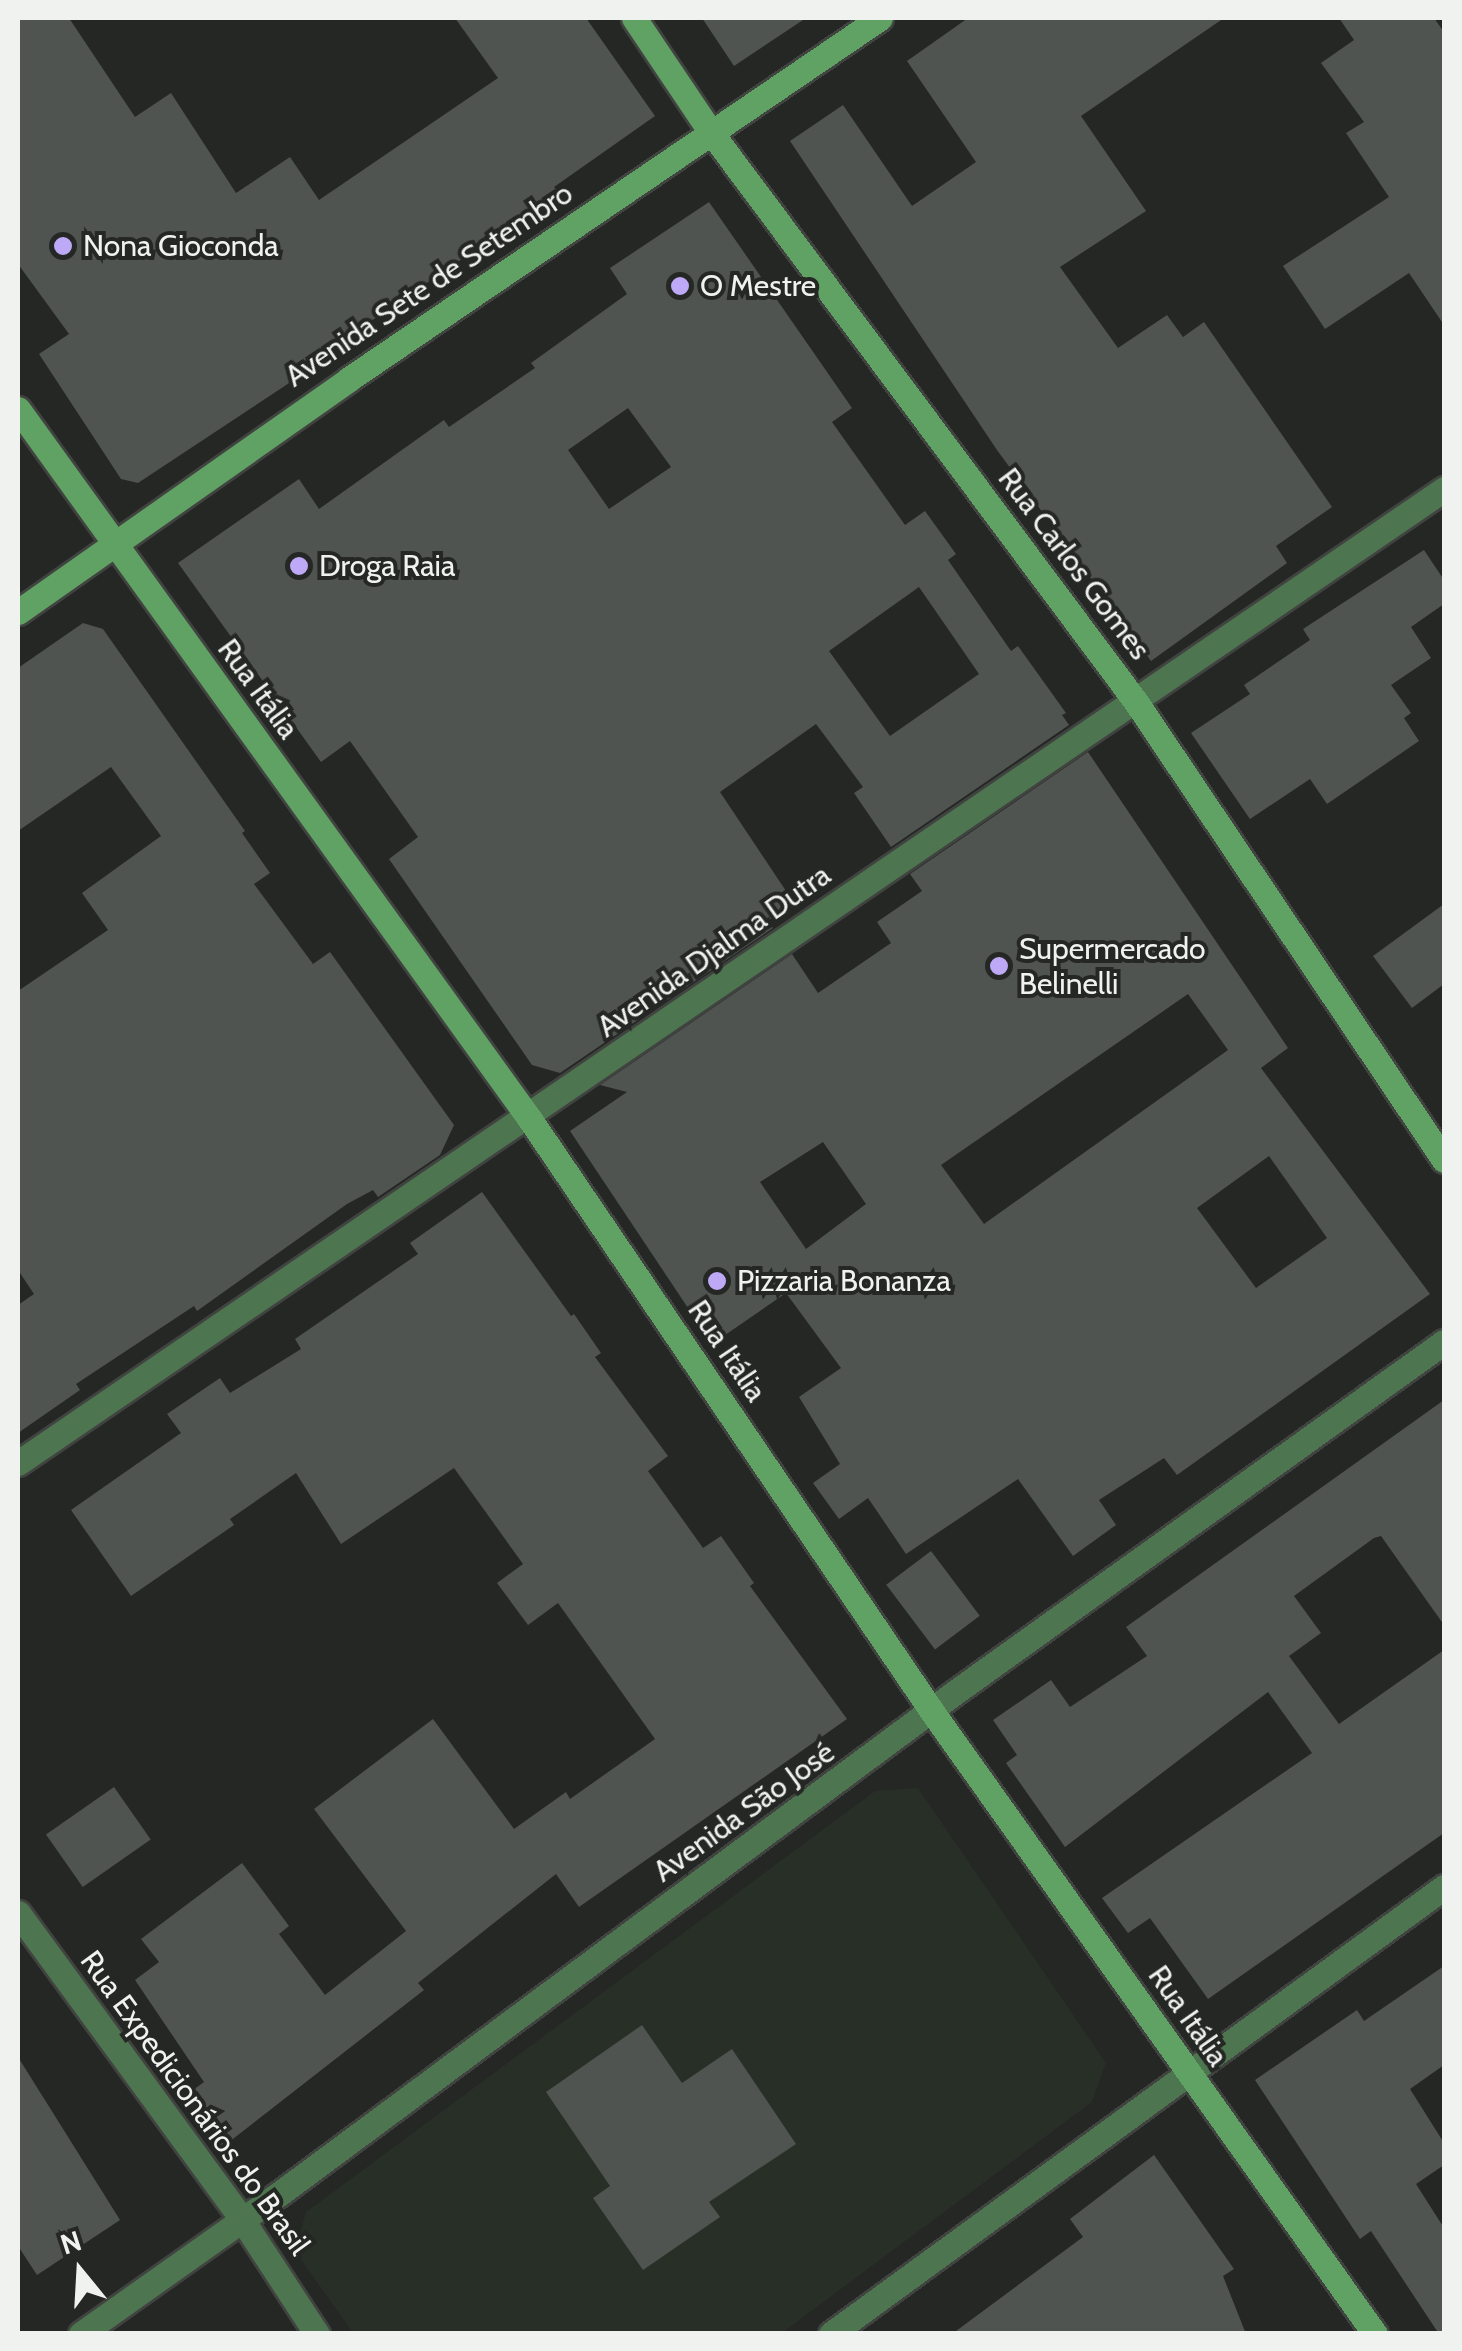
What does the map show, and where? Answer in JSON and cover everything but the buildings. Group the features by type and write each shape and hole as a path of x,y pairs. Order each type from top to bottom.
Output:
{"street":[{"name":"Rua Carlos Gomes","path":"634,18 710,131 1136,702 1444,1160"},
{"name":"Avenida Sete de Setembro","path":"18,612 710,131 880,18"},
{"name":"Rua Itália","path":"18,410 529,1118 933,1712 1375,2334"},
{"name":"Avenida Djalma Dutra","path":"18,1463 529,1118 1444,489"},
{"name":"Avenida São José","path":"82,2334 1444,1342"},
{"path":"831,2334 1444,1887"},
{"name":"Rua Expedicionários do Brasil","path":"18,1912 242,2218 317,2334"}],"shaded area":[{"path":"918,1788 1106,2063 1092,2102 782,2333 353,2333 295,2251 306,2212 875,1791"}],"place":[{"name":"Nona Gioconda","path":"63,246"},
{"name":"O Mestre","path":"680,286"},
{"name":"Droga Raia","path":"299,566"},
{"name":"Supermercado Belinelli","path":"999,966"},
{"name":"Pizzaria Bonanza","path":"717,1281"}]}
